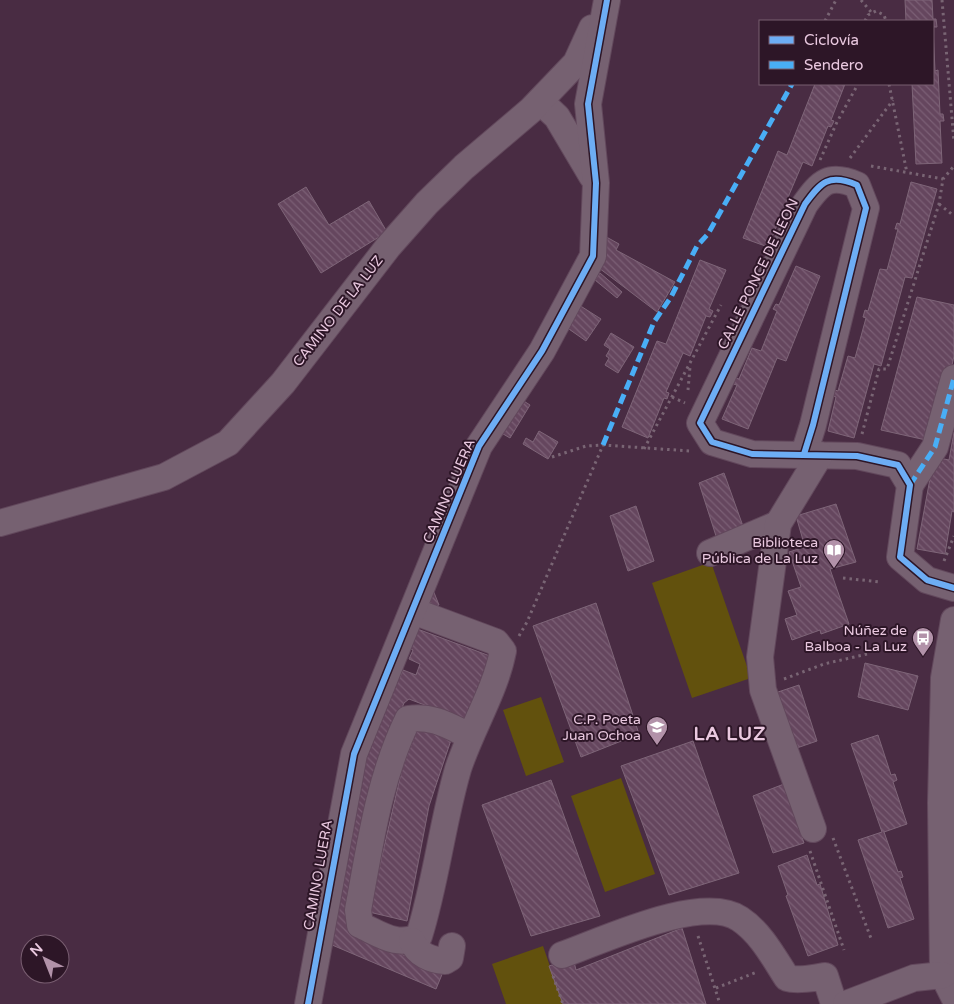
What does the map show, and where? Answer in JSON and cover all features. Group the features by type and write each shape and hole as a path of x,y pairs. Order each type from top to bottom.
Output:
{"street":[{"name":"CAMINO DE LA LUZ","path":"0,523 164,477 228,444 283,383 388,247 420,211 464,167 540,101 576,63 606,0"},
{"name":"CAMINO LUERA","path":"308,1004 354,754 479,446 542,351 593,256 596,183 588,104 606,0"},
{"path":"540,101 557,117 596,183"},
{"path":"817,834 763,687 760,657 778,524 812,454 813,425 866,208 857,186 841,179 819,184"},
{"name":"CALLE PONCE DE LEON","path":"819,184 805,204 700,423 712,442 752,454 857,456 898,465 910,485"},
{"path":"954,378 935,448 910,485 900,557 927,580 954,588"},
{"path":"710,553 778,524"},
{"path":"413,611 496,642 503,651 499,670 470,736 446,812 428,908 419,936 412,941 396,942 360,925 358,910 376,814 389,764 408,719 422,716 436,720 470,736"},
{"path":"846,1004 914,978 949,986 941,797 944,678 954,620"},
{"path":"562,955 670,917 718,910 742,919 768,947 787,978 800,980 807,977 825,976 834,1004"},
{"path":"412,941 415,949 445,962 450,958 452,946"}],"path":[{"path":"826,20 836,0"},
{"path":"861,0 871,12"},
{"path":"942,0 954,142"},
{"path":"871,12 876,11 884,15 886,20"},
{"path":"866,20 871,12"},
{"path":"819,184 816,170 837,122 856,85"},
{"path":"889,85 907,174"},
{"path":"856,163 847,162 893,100"},
{"path":"864,165 943,179"},
{"path":"857,456 879,369 887,370 939,204 943,179 954,166"},
{"path":"939,204 954,216"},
{"path":"644,449 721,305"},
{"path":"552,457 586,446 696,451"},
{"path":"516,642 523,626 527,622 603,446"},
{"path":"843,578 880,582"},
{"path":"763,687 824,664 867,654"},
{"path":"817,834 872,941"},
{"path":"817,834 844,950"},
{"path":"697,932 720,1004"},
{"path":"716,988 758,971"}],"shaded area":[{"path":"711,562 751,678 692,698 652,583"},
{"path":"541,697 564,762 526,776 503,710"},
{"path":"621,778 655,874 605,892 571,796"},
{"path":"543,946 563,1004 506,1004 492,964"}],"building":[{"path":"905,0 932,0 933,19 936,19 937,27 934,27 934,20 906,20"},
{"path":"934,49 935,71 938,70 940,114 943,114 944,121 940,121 942,163 916,164 912,85 934,85"},
{"path":"815,85 845,85 831,120 834,121 831,127 828,126 812,166 803,162 786,202 790,204 787,210 784,208 768,247 743,238 778,151 787,155"},
{"path":"911,182 937,189 912,278 905,277 881,366 874,364 854,438 828,431 836,397 833,396 835,390 838,391 848,356 855,358 866,318 863,317 865,310 868,311 880,269 887,270 898,229 895,229 897,223 900,224"},
{"path":"306,187 329,225 369,201 387,232 321,273 278,204"},
{"path":"601,234 619,244 616,250 675,282 657,312 599,268"},
{"path":"700,260 726,270 709,309 713,311 710,317 706,316 690,356 683,353 666,392 669,393 667,399 664,398 648,438 622,427 657,341 666,344"},
{"path":"796,266 820,276 786,361 777,358 748,429 722,419 737,385 733,384 735,378 739,379 752,348 761,351 777,311 773,309 776,304 779,305"},
{"path":"600,273 622,292 617,298 595,280"},
{"path":"917,297 954,305 954,356 935,442 881,430"},
{"path":"579,305 601,319 586,341 566,327"},
{"path":"611,333 634,347 618,373 605,365 609,358 606,356 610,349 604,345"},
{"path":"519,398 530,405 510,438 498,431"},
{"path":"539,431 558,442 548,459 523,444 526,438 533,442"},
{"path":"954,432 954,512 952,511 945,554 917,549 934,457 949,460"},
{"path":"724,473 744,529 717,539 699,483"},
{"path":"836,504 856,562 830,569 849,624 821,634 820,630 792,640 785,619 797,615 788,591 801,587 789,552 805,547 796,516"},
{"path":"636,506 654,561 628,571 610,516"},
{"path":"433,590 439,605 432,607 427,592"},
{"path":"596,603 639,734 581,757 533,626"},
{"path":"412,627 490,656 466,721 409,699 404,703 381,760 348,931 443,972 436,989 325,942 358,774 394,675 400,677 403,670 416,675 420,664 409,659 413,650 405,646"},
{"path":"865,663 918,676 908,710 858,697"},
{"path":"799,685 817,741 791,750 772,694"},
{"path":"418,727 451,740 429,806 407,921 369,912 402,769"},
{"path":"878,735 891,775 895,774 897,780 893,782 907,824 884,832 898,872 901,871 903,877 900,878 914,919 888,928 858,840 882,832 851,744"},
{"path":"693,741 739,873 669,895 621,766"},
{"path":"551,780 600,916 531,936 482,805"},
{"path":"784,784 804,843 773,853 753,796"},
{"path":"807,855 817,885 820,884 838,945 808,956 786,896 788,895 778,866"},
{"path":"682,928 706,1004 563,1004 549,966 573,958 576,970"}],"marked path":[{"path":"603,445 654,322 671,297 697,246 708,234 791,85"},
{"path":"910,485 935,447 954,378"}],"cycle path":[{"path":"308,1004 354,754 479,446 542,351 593,256 596,183 588,104 607,0"},
{"path":"804,454 813,425 866,208 857,185 847,181 832,180 826,182 816,190 805,204 700,423 712,442 752,454 857,456 898,465 910,485 900,557 927,580 954,588"}],"place":[{"name":"Biblioteca Pública de La Luz","path":"834,569"},
{"name":"Núñez de Balboa - La Luz","path":"923,657"},
{"name":"C.P. Poeta Juan Ochoa","path":"657,746"}],"district":[{"name":"LA LUZ","path":"730,734"}]}
